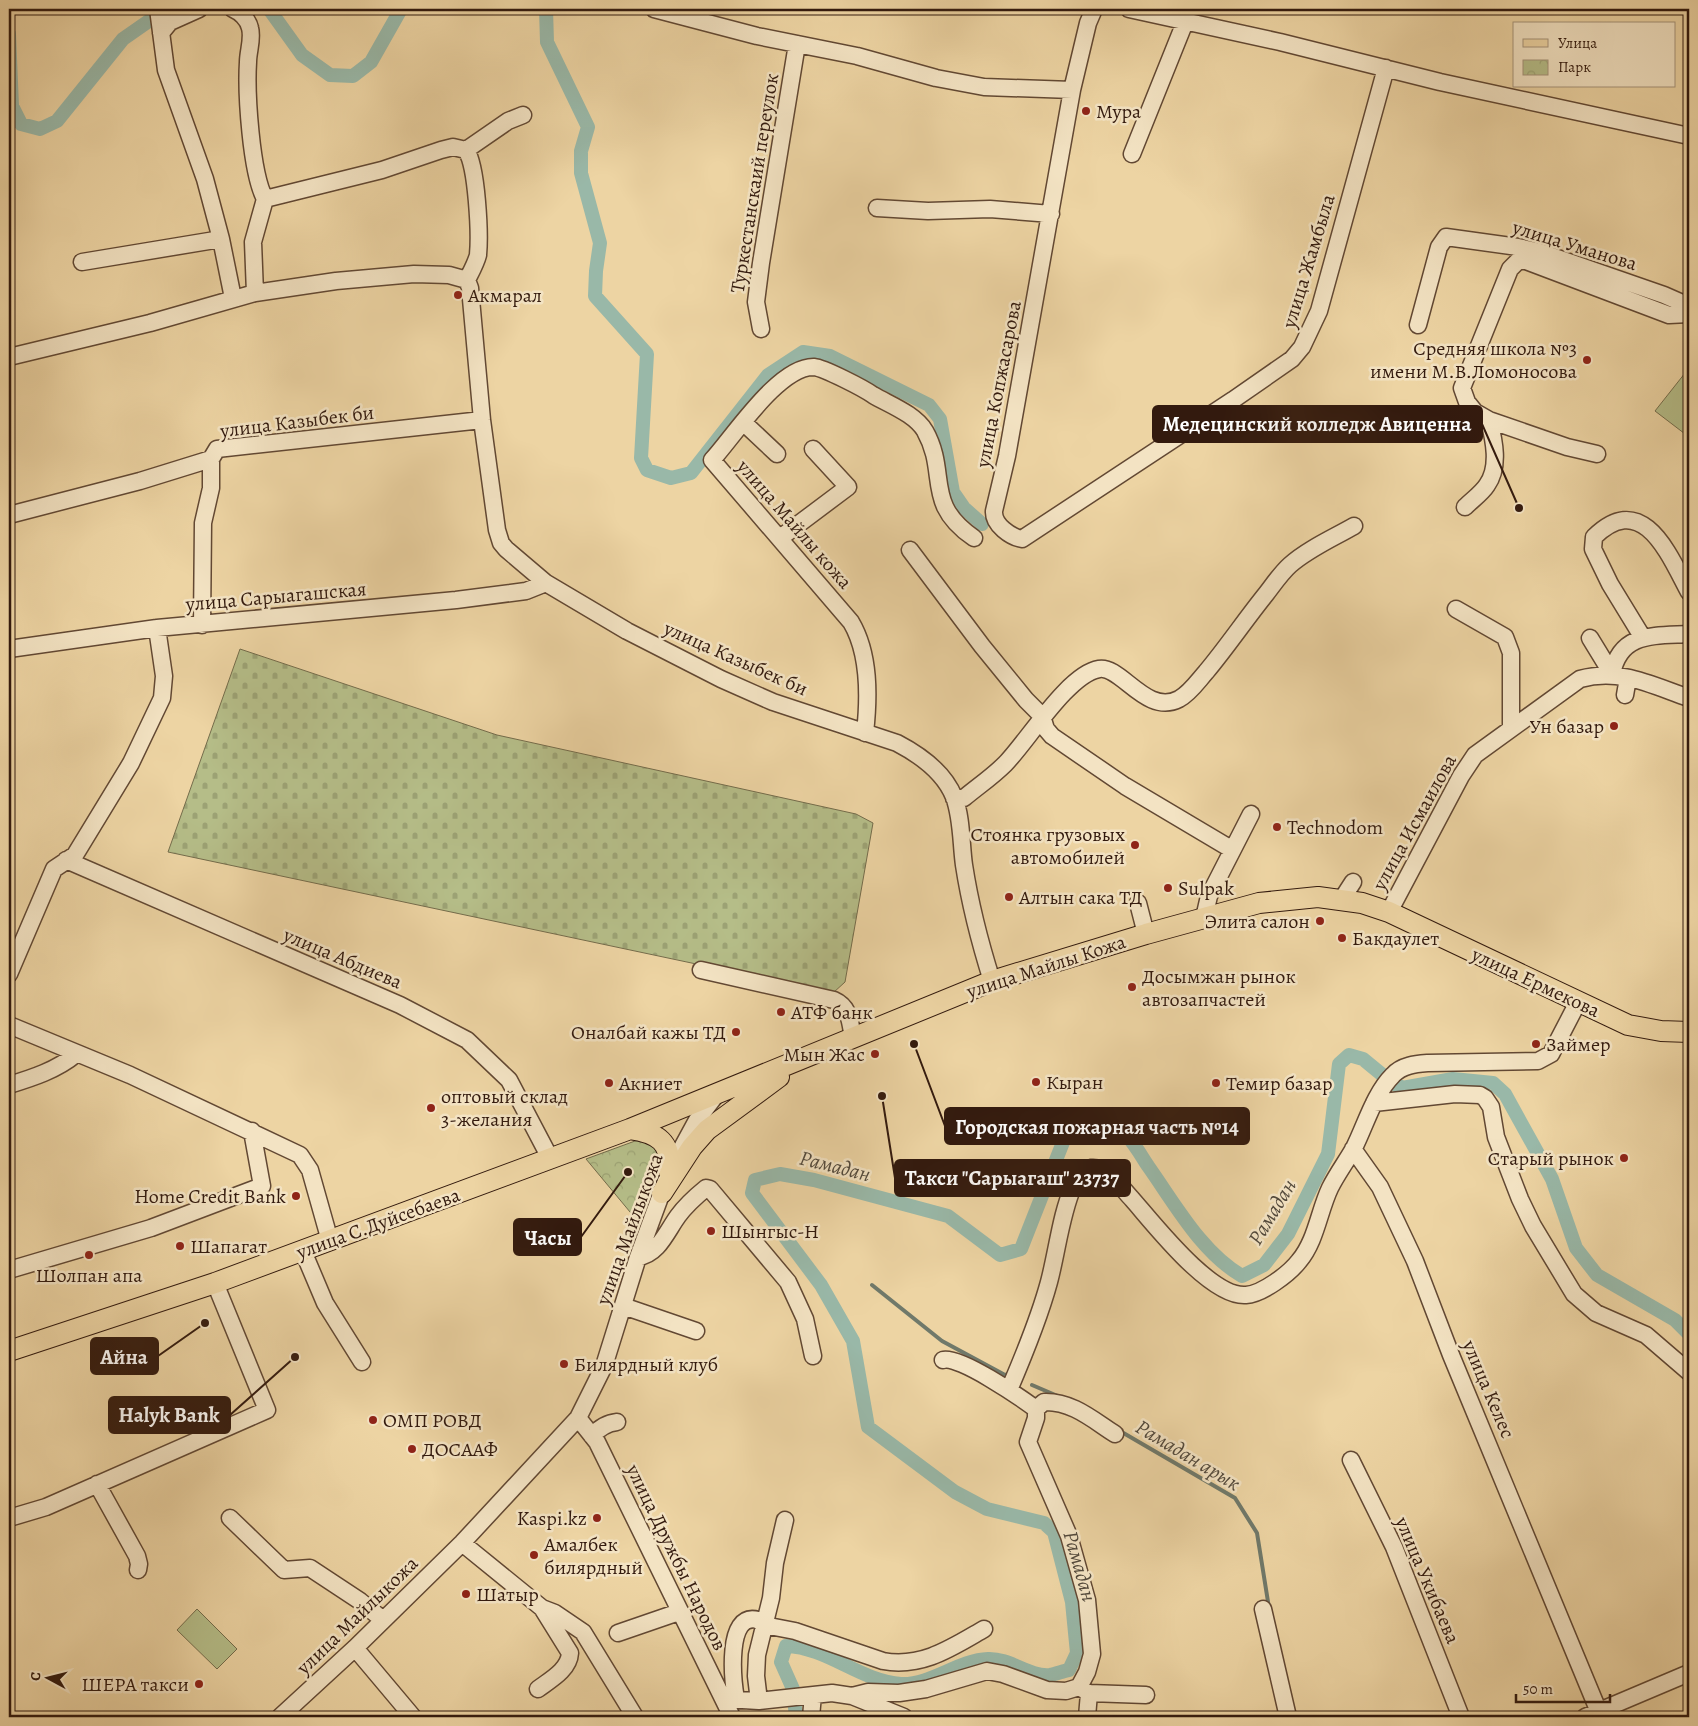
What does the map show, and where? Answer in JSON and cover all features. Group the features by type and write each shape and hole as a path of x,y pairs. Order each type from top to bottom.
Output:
{"main road":[{"name":"улица Майлы Кожа","path":"716,1095 992,981 1146,934 1258,903 1318,897 1342,899 1389,912"},
{"name":"улица Ермекова","path":"1389,912 1628,1025 1661,1031 1689,1032"},
{"path":"662,1194 692,1147 707,1130 775,1081 790,1064"},
{"name":"улица С.Дуйсебаева","path":"9,1352 215,1283 630,1129 716,1095"},
{"path":"630,1129 649,1132 660,1138 669,1156 669,1172"}],"street":[{"path":"199,9 170,22 160,21 166,70 205,179 221,239 233,298"},
{"path":"233,9 240,12 250,27 248,68 253,144 261,190 265,199 253,242 255,293"},
{"path":"654,9 757,36 857,56 936,78 984,87 1072,90"},
{"name":"улица Копжасарова","path":"1030,537 1022,539 1008,534 993,515 1007,456 1072,90 1088,23 1094,9"},
{"path":"1130,9 1689,136"},
{"path":"1132,154 1185,22"},
{"name":"Туркестанскаий переулок","path":"761,328 756,302 798,44"},
{"name":"улица Жамбыла","path":"1030,537 1292,359 1302,347 1319,311 1386,68"},
{"path":"265,199 382,170 453,147 466,150 508,121 523,115"},
{"path":"9,357 150,323 255,293 336,281 414,274 449,275 467,280 478,256 478,222 473,164 466,150"},
{"path":"878,208 928,211 990,209 1051,214"},
{"name":"улица Уманова","path":"1418,325 1439,247 1446,237 1540,252 1664,295 1689,306"},
{"path":"82,262 221,239"},
{"path":"1597,454 1567,447 1489,420 1475,412 1466,402 1462,388 1510,269 1518,261 1535,264 1606,293 1669,315 1689,314"},
{"name":"улица Казыбек би","path":"467,280 470,288 482,420 497,530 501,543 546,583 628,631 721,679 773,702 897,743 915,752 943,779 954,798 964,866 979,941 992,981"},
{"name":"улица Майлы кожа","path":"865,733 867,684 858,634 851,622 712,460 771,392 788,376 802,369 821,369 865,390 919,423 929,440 943,507 963,530 974,538"},
{"name":"улица Казыбек би","path":"9,515 140,482 211,459 217,449 482,420"},
{"path":"1465,507 1488,484 1494,466 1493,438 1489,420"},
{"path":"744,423 777,454"},
{"path":"780,538 848,487 813,449"},
{"path":"202,624 203,523 210,488 211,459"},
{"path":"1643,638 1593,549 1594,538 1610,524 1624,521 1644,525 1660,539 1689,592"},
{"path":"954,798 964,798 1005,764 1042,716 1085,674 1102,668 1110,671 1151,700 1178,700 1190,690 1214,662 1238,628 1290,565 1354,526"},
{"path":"910,550 982,646 1026,700 1042,716 1046,729 1052,736 1087,761 1231,849"},
{"name":"улица Сарыагашская","path":"9,648 157,628 456,600 526,590 546,583"},
{"path":"1456,609 1505,637 1508,642 1511,653 1511,729"},
{"path":"9,974 54,869 75,855 131,763 162,698 164,676 157,628"},
{"path":"1612,674 1615,659 1622,650 1643,638 1689,634"},
{"path":"1590,638 1612,674"},
{"name":"улица Исмаилова","path":"1389,912 1461,776 1476,755 1580,679 1598,674 1612,674 1689,698"},
{"path":"1625,695 1628,678"},
{"path":"1204,918 1208,896 1251,814"},
{"name":"улица Абдиева","path":"66,860 400,1006 468,1040 509,1080 550,1158"},
{"path":"1342,899 1353,882"},
{"path":"1138,903 1146,934"},
{"path":"701,970 834,1000 843,1004 847,1011 853,1038"},
{"path":"1009,1390 1029,1343 1048,1284 1066,1206 1077,1178 1084,1171 1090,1168 1098,1169 1119,1183 1203,1277 1235,1294 1246,1295 1270,1286 1299,1261 1311,1240 1330,1188 1353,1149 1374,1103 1389,1080 1414,1064 1538,1062 1552,1054 1572,1031 1578,1002"},
{"path":"9,1025 130,1075 300,1155 310,1170 330,1241"},
{"path":"9,1085 33,1078 67,1062 76,1054"},
{"path":"1374,1103 1455,1094 1480,1095 1485,1098 1491,1107 1496,1137 1520,1199 1574,1294 1596,1312 1646,1335 1689,1372"},
{"name":"улица Майлыкожа","path":"280,1717 356,1648 462,1543 578,1418 604,1366 638,1257 669,1172 697,1120 716,1095"},
{"path":"9,1270 151,1228 262,1186 252,1131"},
{"name":"улица Келес","path":"1353,1149 1380,1187 1415,1261 1595,1715"},
{"path":"638,1257 647,1256 658,1245 693,1198 706,1188 710,1189 788,1282 805,1319 814,1356"},
{"path":"303,1251 325,1303 347,1331 362,1362"},
{"path":"9,1518 46,1507 267,1410 215,1283"},
{"path":"623,1306 696,1331"},
{"path":"943,1360 959,1362 1009,1390 1036,1409"},
{"path":"1087,1717 1084,1690 1092,1654 1090,1614 1069,1536 1028,1442 1036,1418 1036,1409 1044,1402 1062,1403 1077,1409 1115,1434"},
{"name":"улица Дружбы Народов","path":"578,1418 597,1442 679,1612 730,1699 732,1717"},
{"path":"592,1436 604,1426 617,1422"},
{"name":"улица Укибаева","path":"1351,1460 1394,1547 1461,1717"},
{"path":"97,1484 137,1556 140,1564 138,1570"},
{"path":"230,1518 284,1570 310,1568 360,1601 383,1620"},
{"path":"759,1701 757,1655 785,1520"},
{"path":"462,1543 542,1608 571,1623 583,1632 635,1717"},
{"path":"538,1690 562,1670 568,1663 570,1653 542,1608"},
{"path":"1263,1609 1288,1717"},
{"path":"618,1633 679,1612"},
{"path":"904,1717 852,1696 832,1693 759,1701 730,1699 737,1635 742,1624 748,1619 758,1620 764,1625 795,1631 896,1664 908,1664 934,1657 984,1629"},
{"path":"570,1653 591,1647"},
{"path":"356,1648 413,1717"},
{"path":"852,1696 868,1692 899,1692 926,1689 988,1671 1003,1674 1047,1690 1084,1690 1146,1695"},
{"path":"1595,1715 1689,1673"},
{"path":"808,1696 811,1717"}],"green space":[{"path":"1689,368 1689,437 1655,411"},
{"path":"240,649 497,735 856,814 873,823 845,982 833,993 168,852"},
{"path":"652,1139 663,1166 640,1224 586,1159 635,1141"},
{"path":"197,1609 237,1649 217,1669 177,1630"}],"waterway":[{"path":"9,34 12,106 21,124 40,129 57,121 123,39 166,9"},
{"path":"269,9 302,55 330,75 353,76 371,62 401,9"},
{"path":"546,9 547,42 588,127 581,151 581,173 600,243 595,296 647,354 641,458 647,470 671,478 691,473 768,375 803,352 830,356 929,405 940,419 953,492 964,508 982,524"},
{"name":"Рамадан","path":"796,1717 793,1689 781,1662 786,1646 816,1652 872,1677 886,1682 901,1684 923,1681 966,1663 988,1659 1004,1661 1035,1673 1050,1675 1069,1670 1077,1653 1072,1602 1054,1532 1044,1523 987,1509 955,1492 868,1427 853,1341 821,1285 752,1193 755,1180 780,1174 814,1180 948,1216 1000,1255 1021,1249 1069,1127 1090,1121 1106,1121 1116,1125 1127,1135 1201,1241 1227,1266 1242,1276 1264,1265 1288,1234 1328,1154 1339,1064 1349,1055 1363,1059 1391,1082 1402,1088 1453,1079 1493,1083 1505,1094 1552,1179 1576,1248 1597,1275 1675,1320 1689,1334"},
{"name":"Рамадан арык","path":"872,1285 942,1341 1005,1375 1010,1373"},
{"name":"Рамадан арык","path":"1032,1385 1060,1397"},
{"name":"Рамадан арык","path":"1120,1431 1235,1498 1257,1533 1269,1608"}],"place":[{"name":"Мура","path":"1086,111"},
{"name":"Акмарал","path":"458,295"},
{"name":"Средняя школа №3 имени М.В.Ломоносова","path":"1587,360"},
{"name":"Медецинский колледж Авиценна","path":"1519,508"},
{"name":"Ун базар","path":"1614,726"},
{"name":"Technodom","path":"1277,827"},
{"name":"Стоянка грузовых автомобилей","path":"1135,845"},
{"name":"Sulpak","path":"1168,888"},
{"name":"Алтын сака ТД","path":"1009,897"},
{"name":"Элита салон","path":"1320,921"},
{"name":"Бакдаулет","path":"1342,938"},
{"name":"Досымжан рынок автозапчастей","path":"1132,987"},
{"name":"АТФ банк","path":"781,1012"},
{"name":"Оналбай кажы ТД","path":"736,1032"},
{"name":"Городская пожарная часть №14","path":"914,1044"},
{"name":"Займер","path":"1536,1044"},
{"name":"Мын Жас","path":"875,1054"},
{"name":"Кыран","path":"1036,1082"},
{"name":"Акниет","path":"609,1083"},
{"name":"Темир базар","path":"1216,1083"},
{"name":"Такси \"Сарыагаш\" 23737","path":"882,1096"},
{"name":"оптовый склад 3-желания","path":"431,1108"},
{"name":"Старый рынок","path":"1624,1158"},
{"name":"Часы","path":"628,1172"},
{"name":"Home Credit Bank","path":"296,1196"},
{"name":"Шынгыс-Н","path":"711,1231"},
{"name":"Шапагат","path":"180,1246"},
{"name":"Шолпан апа","path":"89,1255"},
{"name":"Айна","path":"205,1323"},
{"name":"Halyk Bank","path":"295,1357"},
{"name":"Билярдный клуб","path":"564,1364"},
{"name":"ОМП РОВД","path":"373,1420"},
{"name":"ДОСААФ","path":"412,1449"},
{"name":"Kaspi.kz","path":"597,1518"},
{"name":"Амалбек билярдный","path":"534,1555"},
{"name":"Шатыр","path":"466,1594"},
{"name":"ШЕРА такси","path":"199,1684"}]}
